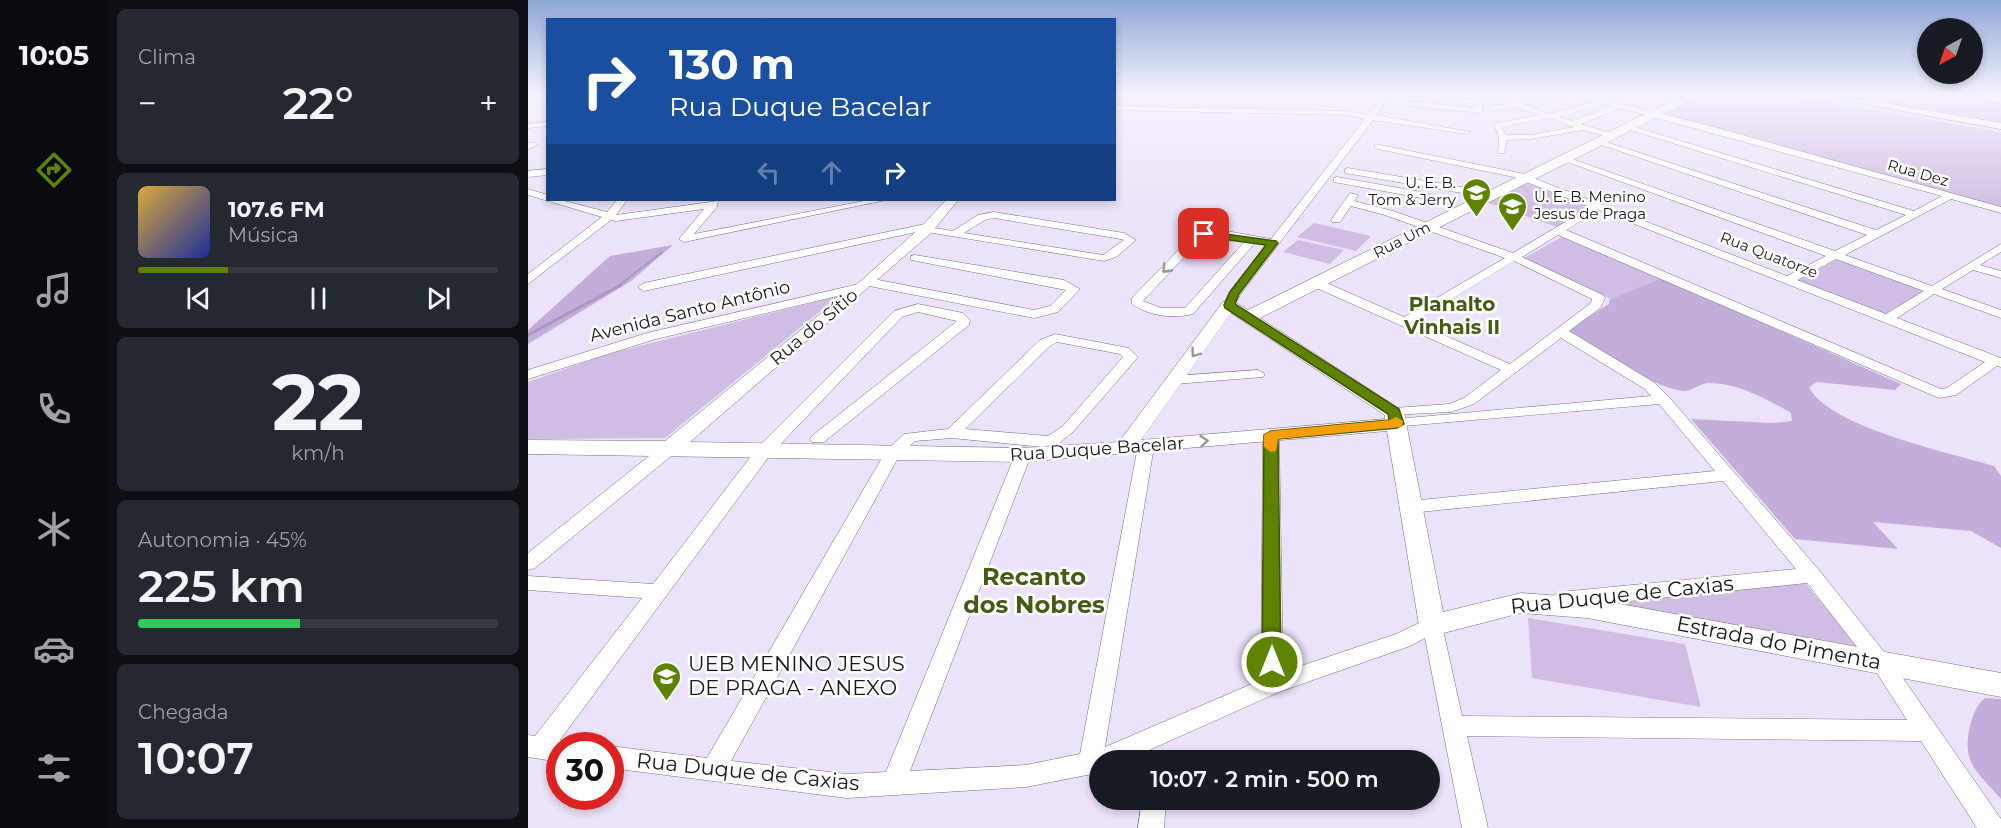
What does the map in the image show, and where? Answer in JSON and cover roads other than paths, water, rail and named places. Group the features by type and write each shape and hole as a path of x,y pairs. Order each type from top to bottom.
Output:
{"main road":[{"name":"Rua Um","path":"1248,317 1428,227 1485,194 1525,178 1615,134"},
{"name":"Rua do Sítio","path":"670,448 865,284 928,228 951,201"},
{"path":"1125,448 1229,305 1395,418 1432,625"},
{"name":"Rua Duque Bacelar","path":"528,447 1023,455 1271,435 1395,418"},
{"name":"Rua Duque de Caxias","path":"1432,625 1521,603"},
{"name":"Estrada do Pimenta","path":"1521,603 1587,608 1637,615 1882,664 2001,685"}],"street":[{"path":"1229,305 1234,294 1358,134"},
{"path":"1501,134 1503,138 1501,151"},
{"path":"1503,138 1531,137 1545,134"},
{"path":"1602,134 1610,136"},
{"path":"1647,134 1914,214"},
{"name":"Rua Dez","path":"1721,134 2001,210"},
{"path":"1597,142 1876,234"},
{"name":"Rua Quatorze","path":"1378,146 1525,178 1998,362"},
{"path":"1563,159 2001,314"},
{"path":"1348,171 1485,194"},
{"path":"528,174 546,172"},
{"path":"1337,180 1428,196"},
{"path":"1389,213 1441,190"},
{"path":"528,192 546,198"},
{"path":"1788,280 1950,196"},
{"path":"1336,220 1351,198 1514,257 1599,298 1596,305 1462,405 1395,418"},
{"path":"556,201 608,218 627,218 716,202"},
{"path":"530,276 608,218 621,201"},
{"path":"812,201 823,211"},
{"path":"716,202 684,239 858,202"},
{"path":"1405,322 1599,206"},
{"path":"644,287 928,228 1100,258 1112,255 1131,240 1124,236 994,215 982,217 957,232"},
{"path":"1558,231 1939,394 1951,392 1998,362"},
{"path":"1252,239 1189,311 1178,313 1142,306 1136,301 1198,236 1209,234 1252,239 1273,243"},
{"path":"1887,319 2001,248"},
{"path":"865,284 1035,314 1054,309 1074,289 1064,284 915,258"},
{"path":"1972,266 2001,275"},
{"path":"1316,283 1510,369"},
{"name":"Avenida Santo Antônio","path":"528,375 652,336 865,284"},
{"path":"542,748 656,592 764,451 898,314 918,308 964,320 963,325 818,439"},
{"path":"1561,332 1650,386 1664,399 1812,575 1882,664 1992,828"},
{"path":"713,770 892,454 910,437 952,433 1043,442 1053,440 1068,429 1131,357 1124,351 1055,338 1048,341 952,433"},
{"path":"1175,380 1258,374"},
{"name":"Rua Duque Bacelar","path":"1395,418 1664,399"},
{"path":"1271,435 1272,685"},
{"path":"1099,750 1146,446"},
{"path":"528,563 670,448"},
{"path":"893,785 1023,455"},
{"path":"1410,507 1728,475"},
{"name":"Rua Duque de Caxias","path":"1521,603 1812,575"},
{"path":"528,583 656,592"},
{"path":"1432,625 1474,828"},
{"name":"Rua Duque de Caxias","path":"1124,750 1272,685 1403,640 1432,625"},
{"path":"1453,726 1926,731"},
{"name":"Rua Duque de Caxias","path":"624,759 818,784 893,785 1026,776 1089,764"},
{"path":"1151,828 1153,810"}],"waterway":[{"path":"617,287 662,252"},
{"path":"528,335 621,285"}],"place":[{"name":"U. E. B. Tom & Jerry","path":"1477,218"},
{"name":"U. E. B. Menino Jesus de Praga","path":"1513,232"},
{"name":"UEB MENINO JESUS DE PRAGA - ANEXO","path":"667,702"}],"district":[{"name":"Planalto Vinhais II","path":"1452,316"},
{"name":"Recanto dos Nobres","path":"1034,591"}]}
